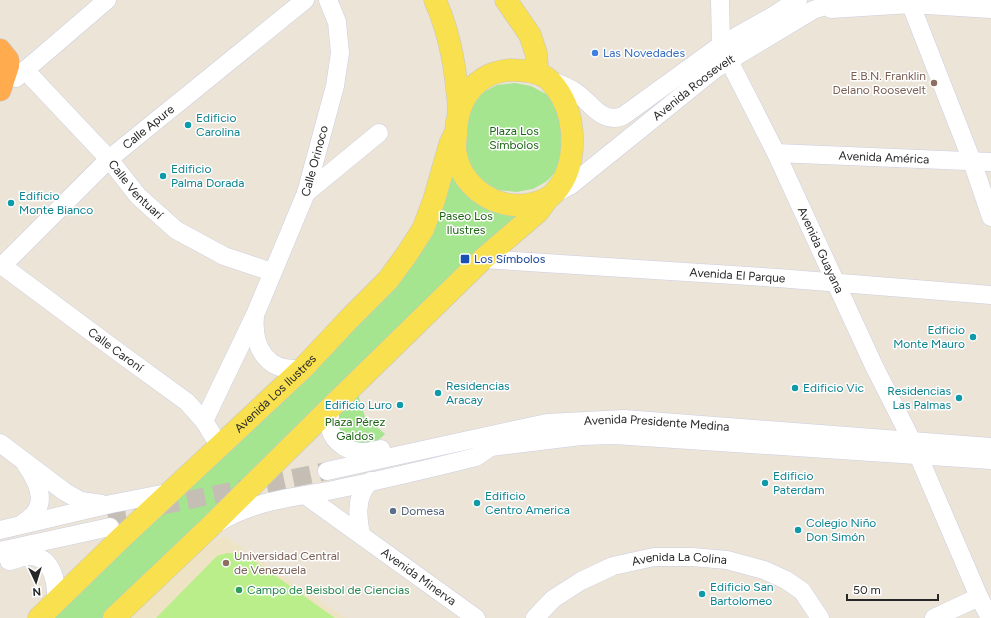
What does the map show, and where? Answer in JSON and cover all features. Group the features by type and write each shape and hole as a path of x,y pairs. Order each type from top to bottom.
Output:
{"highway":[{"path":"0,37 25,70"},
{"path":"0,50 8,60 8,66 0,90"}],"main road":[{"path":"435,0 442,17 456,74 457,121 455,148 458,164 466,179 477,191 491,200 502,204 526,205 551,196"},
{"path":"114,618 210,527 330,407 483,259 538,212 561,184 570,161 572,136 571,124 564,101 543,76 530,35 506,0"},
{"path":"457,121 465,98 473,87 484,78 510,70 524,70 543,76"},
{"name":"Avenida Los Ilustres","path":"47,611 119,540 303,368 388,280 423,229 434,200 457,121"}],"street":[{"path":"0,90 107,0"},
{"name":"Calle Apure","path":"1,265 109,159 305,0"},
{"name":"Calle Orinoco","path":"204,421 255,315 306,193 335,86 340,53 337,22 328,0"},
{"path":"720,0 725,52"},
{"name":"Avenida Roosevelt","path":"543,76 575,91 605,117 617,118 725,52 771,17 798,0"},
{"name":"Avenida Roosevelt","path":"551,196 571,185 684,94 725,52 813,10 844,0"},
{"path":"813,10 910,2 991,9"},
{"path":"910,2 972,161 991,217"},
{"name":"Avenida Guayana","path":"725,52 776,153 874,366 916,448 990,618"},
{"name":"Calle Ventuarí","path":"25,70 109,159 138,196 176,230 224,256 272,272"},
{"path":"306,193 379,133"},
{"name":"Avenida América","path":"776,153 991,162"},
{"name":"Avenida El Parque","path":"483,259 835,282 991,295"},
{"name":"Calle Caroní","path":"1,265 187,402 204,421 220,447"},
{"name":"Calle Orinoco","path":"255,315 254,327 257,341 264,357 280,368 289,370 303,368"},
{"path":"210,527 228,516 254,506 371,482 476,457 490,441 473,430 365,452 353,451 338,442 332,436 330,428 330,407"},
{"name":"Avenida Presidente Medina","path":"328,476 490,441 547,423 624,419 916,448 991,460"},
{"path":"0,443 65,492 110,516"},
{"name":"Avenida Presidente Medina","path":"916,448 991,446"},
{"path":"18,456 27,467 37,484 40,495 39,504 34,514 22,524"},
{"path":"361,534 358,515 360,498 362,490 371,482"},
{"path":"0,551 110,516 172,492"},
{"name":"Avenida Minerva","path":"305,495 476,618"},
{"path":"0,529 22,524 110,516"},
{"path":"0,541 110,516"},
{"path":"0,563 30,556 44,561 52,572 56,582 57,593 47,611"},
{"name":"Avenida La Colina","path":"535,618 553,599 581,580 613,566 654,558 692,557 727,560 764,570 786,580 802,591 820,618"},
{"path":"934,618 980,597"}],"shaded area":[{"name":"Campo de Beisbol de Ciencias","path":"225,536 346,618 126,618 209,544"}],"green space":[{"name":"Plaza Los Símbolos","path":"515,83 531,86 546,94 558,105 566,120 559,168 547,181 533,189 516,192 499,190 483,183 470,171 461,121 482,93 497,85"},
{"name":"Paseo Los Ilustres","path":"460,165 498,199 545,198 113,618 39,618 349,319"},
{"name":"Plaza Pérez Galdos","path":"357,391 365,417 385,434 371,447 345,444 336,428 335,409"},
{"name":"Campo de Beisbol de Ciencias","path":"227,553 240,554 249,557 335,618 156,618 217,556"}],"tunnel":[{"path":"108,517 327,471"}],"place":[{"name":"Las Novedades","path":"595,53"},
{"name":"E.B.N. Franklin Delano Roosevelt","path":"934,83"},
{"name":"Edificio Carolina","path":"188,125"},
{"name":"Edificio Palma Dorada","path":"163,176"},
{"name":"Edificio Monte Bianco","path":"11,203"},
{"name":"Los Símbolos","path":"465,259"},
{"name":"Edficio Monte Mauro","path":"973,337"},
{"name":"Edificio Vic","path":"795,388"},
{"name":"Residencias Aracay","path":"438,393"},
{"name":"Residencias Las Palmas","path":"959,398"},
{"name":"Edificio Luro","path":"400,405"},
{"name":"Edificio Paterdam","path":"765,483"},
{"name":"Edificio Centro America","path":"477,503"},
{"name":"Domesa","path":"393,511"},
{"name":"Colegio Niño Don Simón","path":"798,530"},
{"name":"Universidad Central de Venezuela","path":"226,563"},
{"name":"Campo de Beisbol de Ciencias","path":"239,590"},
{"name":"Edificio San Bartolomeo","path":"702,594"}]}
